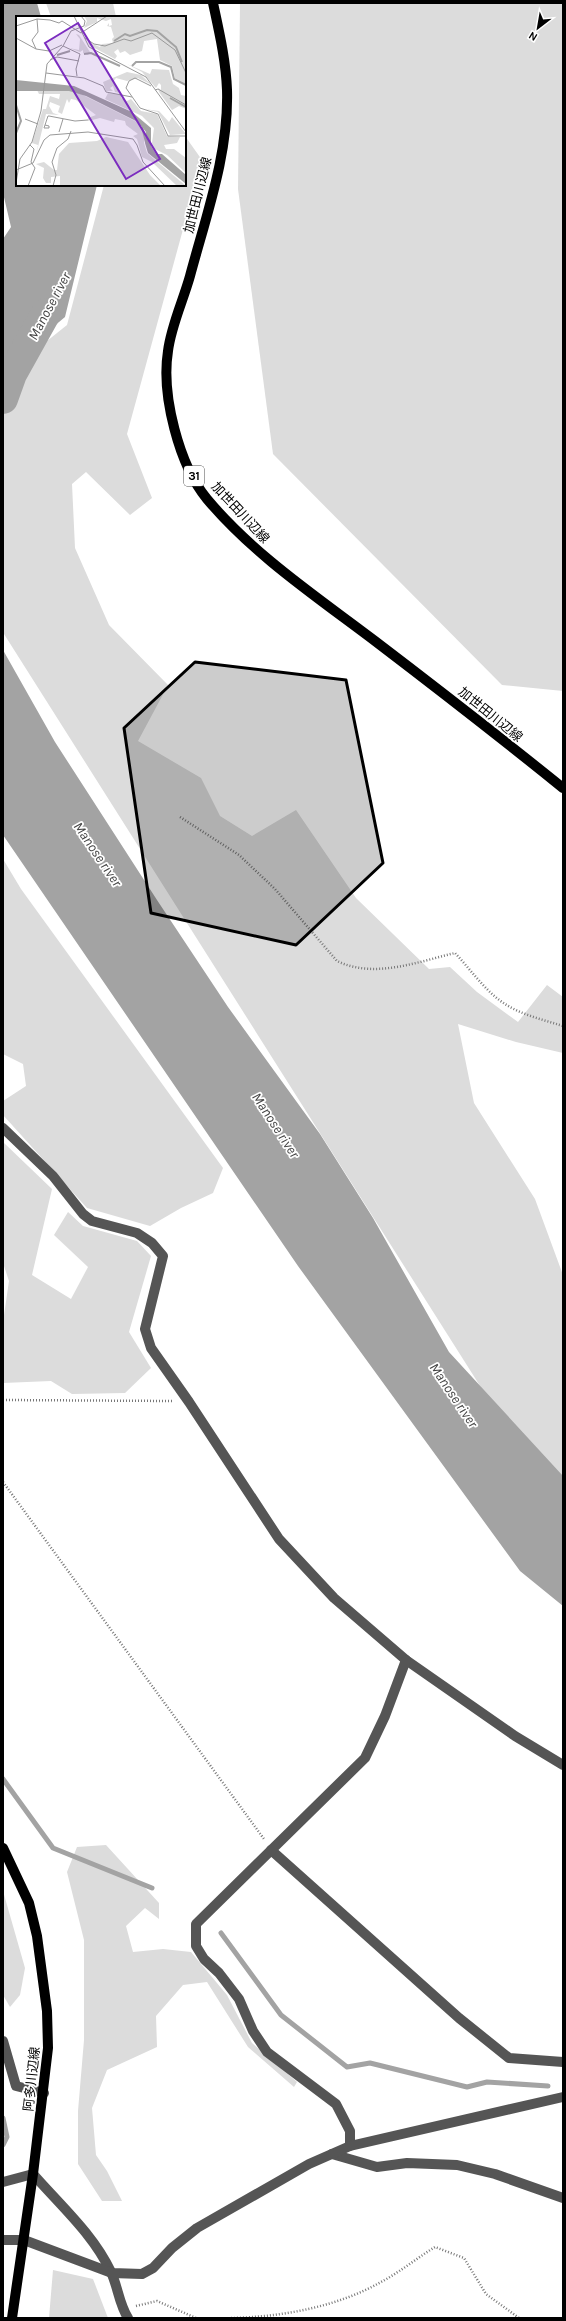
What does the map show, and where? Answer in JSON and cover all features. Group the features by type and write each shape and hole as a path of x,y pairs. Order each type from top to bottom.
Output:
{"main road":[{"name":"加世田川辺線","path":"213,3 221,38 227,90 224,134 218,173 168,350 166,387 174,427 185,460 206,498 254,547 286,574 443,692 563,788"},
{"name":"阿多川辺線","path":"3,1848 29,1903 37,1936 47,2011 48,2048 44,2093 12,2318"}],"street":[{"path":"3,1128 53,1176 83,1214 92,1221 137,1233 152,1243 164,1256 145,1329 151,1348 189,1402 279,1539 334,1598 406,1660 515,1736 563,1765"},
{"path":"350,2146 350,2130 336,2104 267,2052 253,2031 239,1999 219,1973 204,1959 196,1946 196,1924 365,1758 385,1716 406,1660"},
{"path":"271,1850 459,2018 509,2058 563,2062"},
{"path":"3,2041 16,2086 44,2093"},
{"path":"3,2240 24,2240 112,2273 142,2274 153,2268 172,2248 197,2228 260,2190 350,2146 563,2097"},
{"path":"332,2154 377,2167 407,2163 457,2165 495,2174 563,2198"},
{"path":"3,2182 33,2174 89,2235 112,2273 126,2314"}],"path":[{"path":"180,817 239,855 275,889 337,961 351,967 376,970 455,953 494,996 505,1004 563,1026"},
{"path":"3,1400 189,1402"},
{"path":"3,1482 271,1850"},
{"path":"231,2318 260,2317 341,2301 381,2282 435,2247 464,2258 486,2294 519,2318"},
{"path":"126,2314 157,2301 196,2318"}],"highlighted area":[{"path":"195,662 346,680 383,863 296,945 151,913 124,728"}],"shaded area":[{"path":"46,3 113,3 116,16 51,16"},
{"path":"240,3 563,3 563,691 502,685 273,454 238,189"},
{"path":"186,137 202,160 127,434 152,498 130,515 86,472 72,484 75,548 109,625 168,685 138,741 201,778 220,816 252,836 296,810 356,898 429,969 450,967 477,992 518,1022 547,985 563,997 563,1053 516,1042 458,1024 474,1103 535,1199 563,1275 563,1517 4,634 3,382 7,373 67,325 104,186 186,186"},
{"path":"3,859 21,889 223,1168 213,1193 181,1208 150,1226 87,1208 3,1115 3,1101 26,1086 23,1064 3,1054"},
{"path":"3,1142 52,1189 32,1275 71,1299 88,1267 54,1235 68,1212 83,1226 137,1241 151,1256 129,1332 151,1368 125,1393 72,1394 51,1381 3,1383 3,1322 9,1281 3,1263"},
{"path":"106,1845 159,1903 159,1919 145,1908 126,1926 133,1952 163,1949 191,1952 227,1995 252,2043 297,2082 294,2087 248,2047 207,1982 183,1985 156,2016 157,2047 107,2070 92,2108 96,2155 107,2171 122,2201 102,2201 78,2164 78,2111 84,2040 84,1940 67,1872 77,1847"},
{"path":"3,1891 25,1968 20,1995 10,2007 3,1995"},
{"path":"53,2270 93,2279 108,2318 49,2318"}],"water":[{"path":"3,3 37,3 41,16 16,16 16,186 97,186 65,317 3,370 3,239 11,227 3,193"},
{"path":"3,650 55,742 157,900 228,1007 320,1134 373,1218 449,1352 563,1476 563,1606 520,1571 298,1266 3,835"}],"waterway":[{"name":"Manose river","path":"3,399 12,374 46,313"},
{"path":"3,1779 53,1848 152,1888"},
{"path":"221,1933 281,2015 347,2067 370,2063 467,2087 487,2082 548,2086"},
{"path":"3,2118 7,2137 3,2145"}]}
